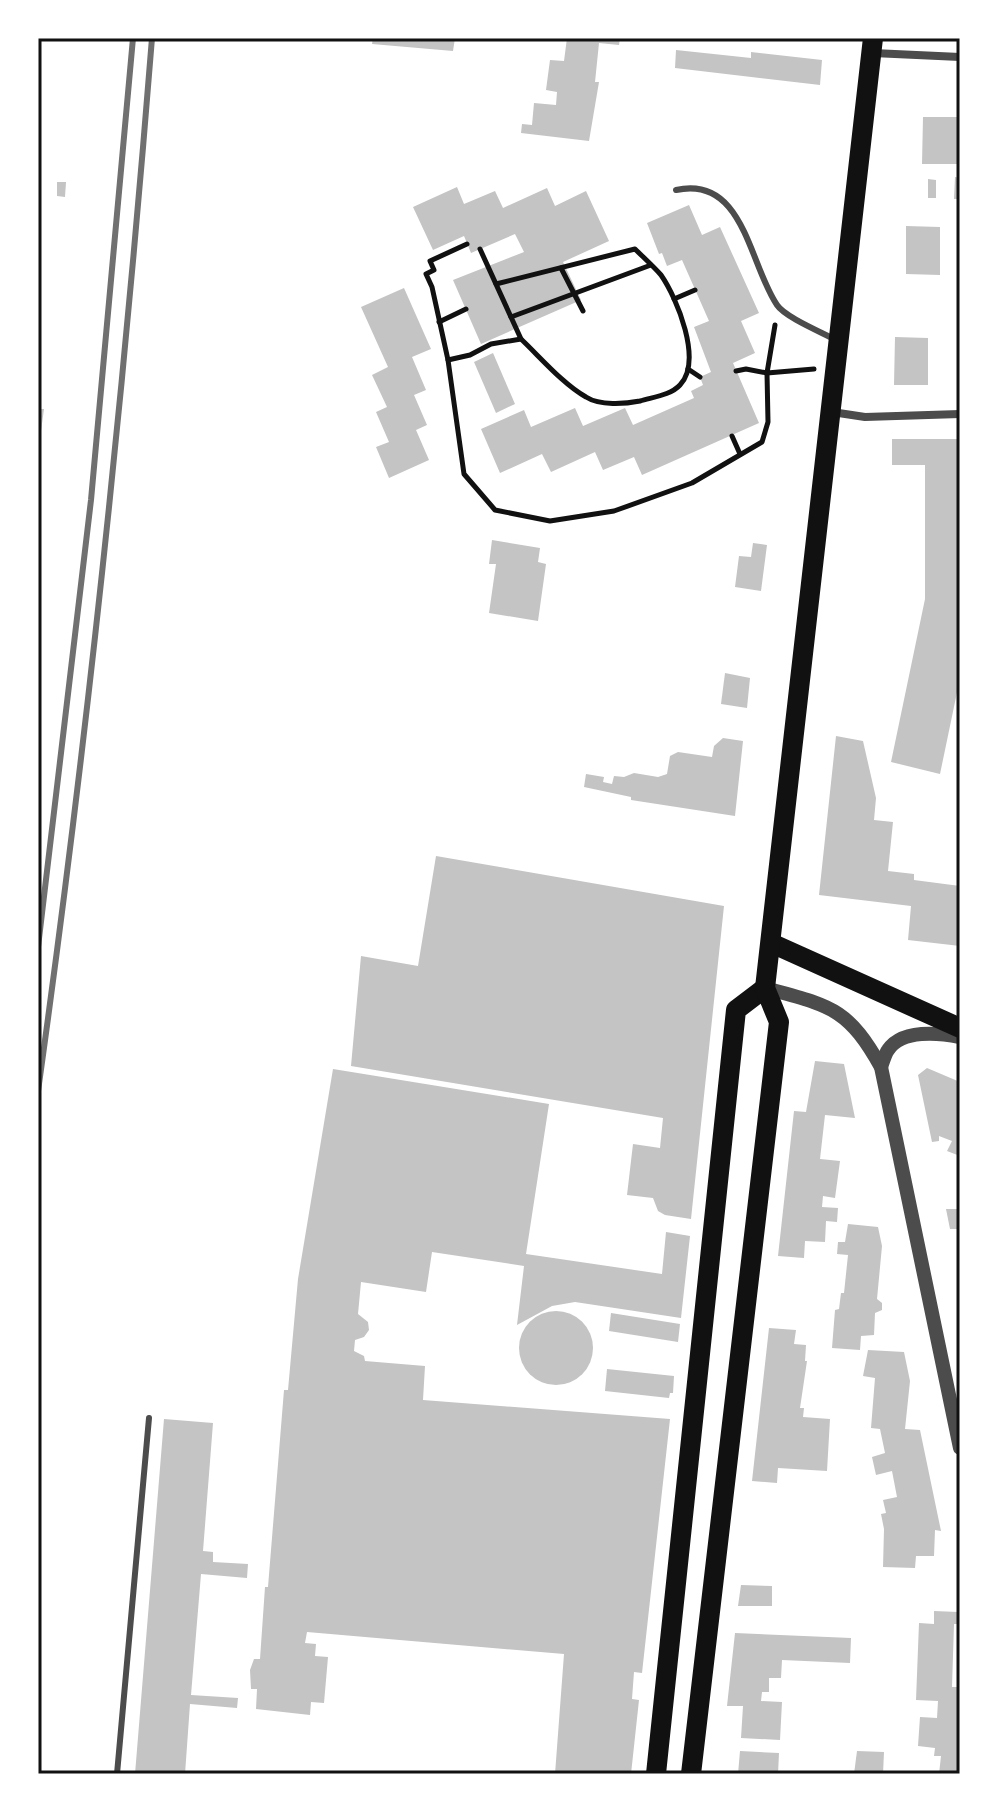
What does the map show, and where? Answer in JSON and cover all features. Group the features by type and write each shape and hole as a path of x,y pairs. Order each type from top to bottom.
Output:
{"main road":[{"path":"691,1774 779,1022 765,988 872,45"},
{"path":"771,943 960,1028"},
{"path":"656,1774 736,1010 765,988"},
{"path":"697,1384 734,1388"}],"street":[{"path":"872,45 960,57"},
{"path":"831,412 865,417 960,414"},
{"path":"765,988 818,1003 844,1016 865,1038 881,1067 960,1448"},
{"path":"881,1067 889,1048 906,1037 924,1034 960,1037"}],"lane":[{"path":"676,190 692,186 718,195 729,206 750,244 778,307 839,342"},
{"path":"117,1774 149,1418"}],"path":[{"path":"467,244 430,261 434,270 426,274 432,287 448,360 464,474 495,510 550,521 614,511 692,483 762,442 768,422 767,373 778,307"},
{"path":"480,249 521,339 587,399 628,404 671,392 682,383 688,369 687,337 674,299 661,275 635,249 496,284"},
{"path":"511,317 651,265"},
{"path":"561,268 583,311"},
{"path":"674,299 695,290"},
{"path":"439,322 466,309"},
{"path":"448,360 470,355 491,344 521,339"},
{"path":"736,371 746,369 767,373 805,368 835,371"},
{"path":"688,369 700,377"},
{"path":"732,436 740,454"}],"building":[{"path":"373,38 455,38 453,51 372,44"},
{"path":"567,38 620,38 619,45 599,43 595,82 599,82 589,141 521,133 522,124 532,125 534,103 556,105 557,92 546,90 550,60 564,61"},
{"path":"676,50 751,58 751,52 822,60 820,85 675,68"},
{"path":"923,117 957,117 960,164 922,164"},
{"path":"955,177 960,178 960,199 954,199"},
{"path":"928,179 936,180 936,198 928,198"},
{"path":"57,182 66,182 65,197 57,196"},
{"path":"457,187 464,204 495,191 503,208 547,188 555,206 586,191 609,241 563,262 581,300 481,344 453,280 524,252 515,234 471,253 464,236 433,250 413,207"},
{"path":"689,205 702,235 720,227 759,313 741,321 755,353 733,363 759,423 642,475 634,457 603,470 595,452 551,472 542,454 500,473 481,429 524,410 531,427 575,408 583,426 625,408 633,425 694,398 691,391 703,385 700,377 711,372 694,327 709,321 682,260 667,266 647,223"},
{"path":"906,226 940,227 940,275 906,274"},
{"path":"404,288 431,349 412,357 426,390 414,395 427,425 416,430 429,460 389,478 376,447 389,442 376,412 387,407 372,375 388,367 361,307"},
{"path":"957,316 960,316 960,351 957,351"},
{"path":"895,337 928,338 928,385 894,385"},
{"path":"493,353 515,404 496,413 474,362"},
{"path":"38,409 44,409 41,431 38,431"},
{"path":"892,439 960,439 960,678 940,774 891,762 925,599 925,465 892,465"},
{"path":"492,540 540,548 538,562 546,564 538,621 489,613 496,564 489,564"},
{"path":"753,543 767,545 761,591 735,587 739,556 751,557"},
{"path":"725,673 750,678 747,708 721,704"},
{"path":"836,736 863,741 876,798 874,820 893,822 888,871 914,874 914,880 960,886 960,946 908,940 911,906 819,895"},
{"path":"723,738 743,741 735,816 631,800 631,797 584,787 586,774 604,777 603,782 612,784 614,776 624,777 634,773 658,777 667,774 670,756 678,752 712,757 714,746"},
{"path":"436,856 724,906 691,1219 665,1215 658,1211 653,1198 627,1195 633,1144 660,1148 663,1118 351,1066 361,956 418,966"},
{"path":"815,1061 844,1064 855,1118 825,1115 820,1159 840,1161 835,1198 823,1196 822,1207 838,1208 837,1222 826,1221 825,1242 805,1241 804,1258 778,1256 794,1111 806,1112"},
{"path":"927,1068 960,1082 960,1156 947,1151 952,1141 939,1136 939,1141 932,1142 918,1075"},
{"path":"333,1069 549,1104 526,1254 662,1274 666,1232 690,1236 681,1318 575,1302 552,1306 517,1325 524,1266 432,1252 426,1292 361,1282 358,1314 368,1322 369,1330 364,1337 355,1340 354,1351 364,1356 365,1361 425,1366 423,1400 670,1419 642,1673 634,1672 632,1699 639,1700 631,1774 555,1774 564,1654 307,1632 305,1643 316,1644 315,1656 328,1657 324,1703 311,1702 310,1715 256,1709 257,1689 251,1689 250,1670 254,1659 260,1659 284,1390 288,1390 298,1279"},
{"path":"946,1209 960,1209 960,1229 950,1229"},
{"path":"848,1224 878,1227 882,1246 877,1299 882,1303 882,1310 875,1313 874,1335 861,1336 860,1350 832,1348 835,1310 839,1309 841,1293 844,1293 848,1255 837,1254 838,1242 845,1242"},
{"path":"563,1311 583,1321 591,1334 591,1362 583,1375 570,1383 549,1385 529,1375 521,1362 519,1341 529,1321 542,1313"},
{"path":"611,1313 680,1324 678,1342 609,1331"},
{"path":"769,1328 796,1330 794,1344 806,1345 807,1361 800,1408 804,1408 803,1417 830,1419 827,1471 778,1468 777,1483 752,1481"},
{"path":"868,1350 904,1352 910,1381 905,1429 920,1430 941,1531 935,1530 934,1556 916,1556 915,1568 883,1567 884,1529 881,1514 886,1513 883,1500 897,1497 892,1471 876,1475 872,1457 885,1453 880,1429 871,1428 875,1378 863,1376"},
{"path":"607,1369 674,1376 673,1393 669,1398 605,1391"},
{"path":"164,1419 213,1423 203,1551 213,1552 213,1562 248,1564 247,1578 201,1574 191,1695 238,1698 237,1708 190,1704 185,1774 135,1774"},
{"path":"741,1585 772,1586 772,1606 738,1606"},
{"path":"934,1611 958,1612 960,1620 960,1624 954,1624 952,1687 960,1687 960,1774 939,1774 941,1756 934,1756 935,1748 918,1746 920,1717 937,1718 938,1701 916,1700 919,1623 934,1624"},
{"path":"735,1633 851,1638 850,1663 782,1660 781,1678 769,1678 769,1692 762,1692 761,1701 782,1702 780,1740 741,1738 743,1706 727,1706"},
{"path":"740,1751 779,1753 778,1774 738,1774"},
{"path":"857,1751 884,1752 883,1774 854,1774"}],"railway":[{"path":"38,947 91,500 133,38"},
{"path":"38,1091 73,828 103,565 152,38"}]}
